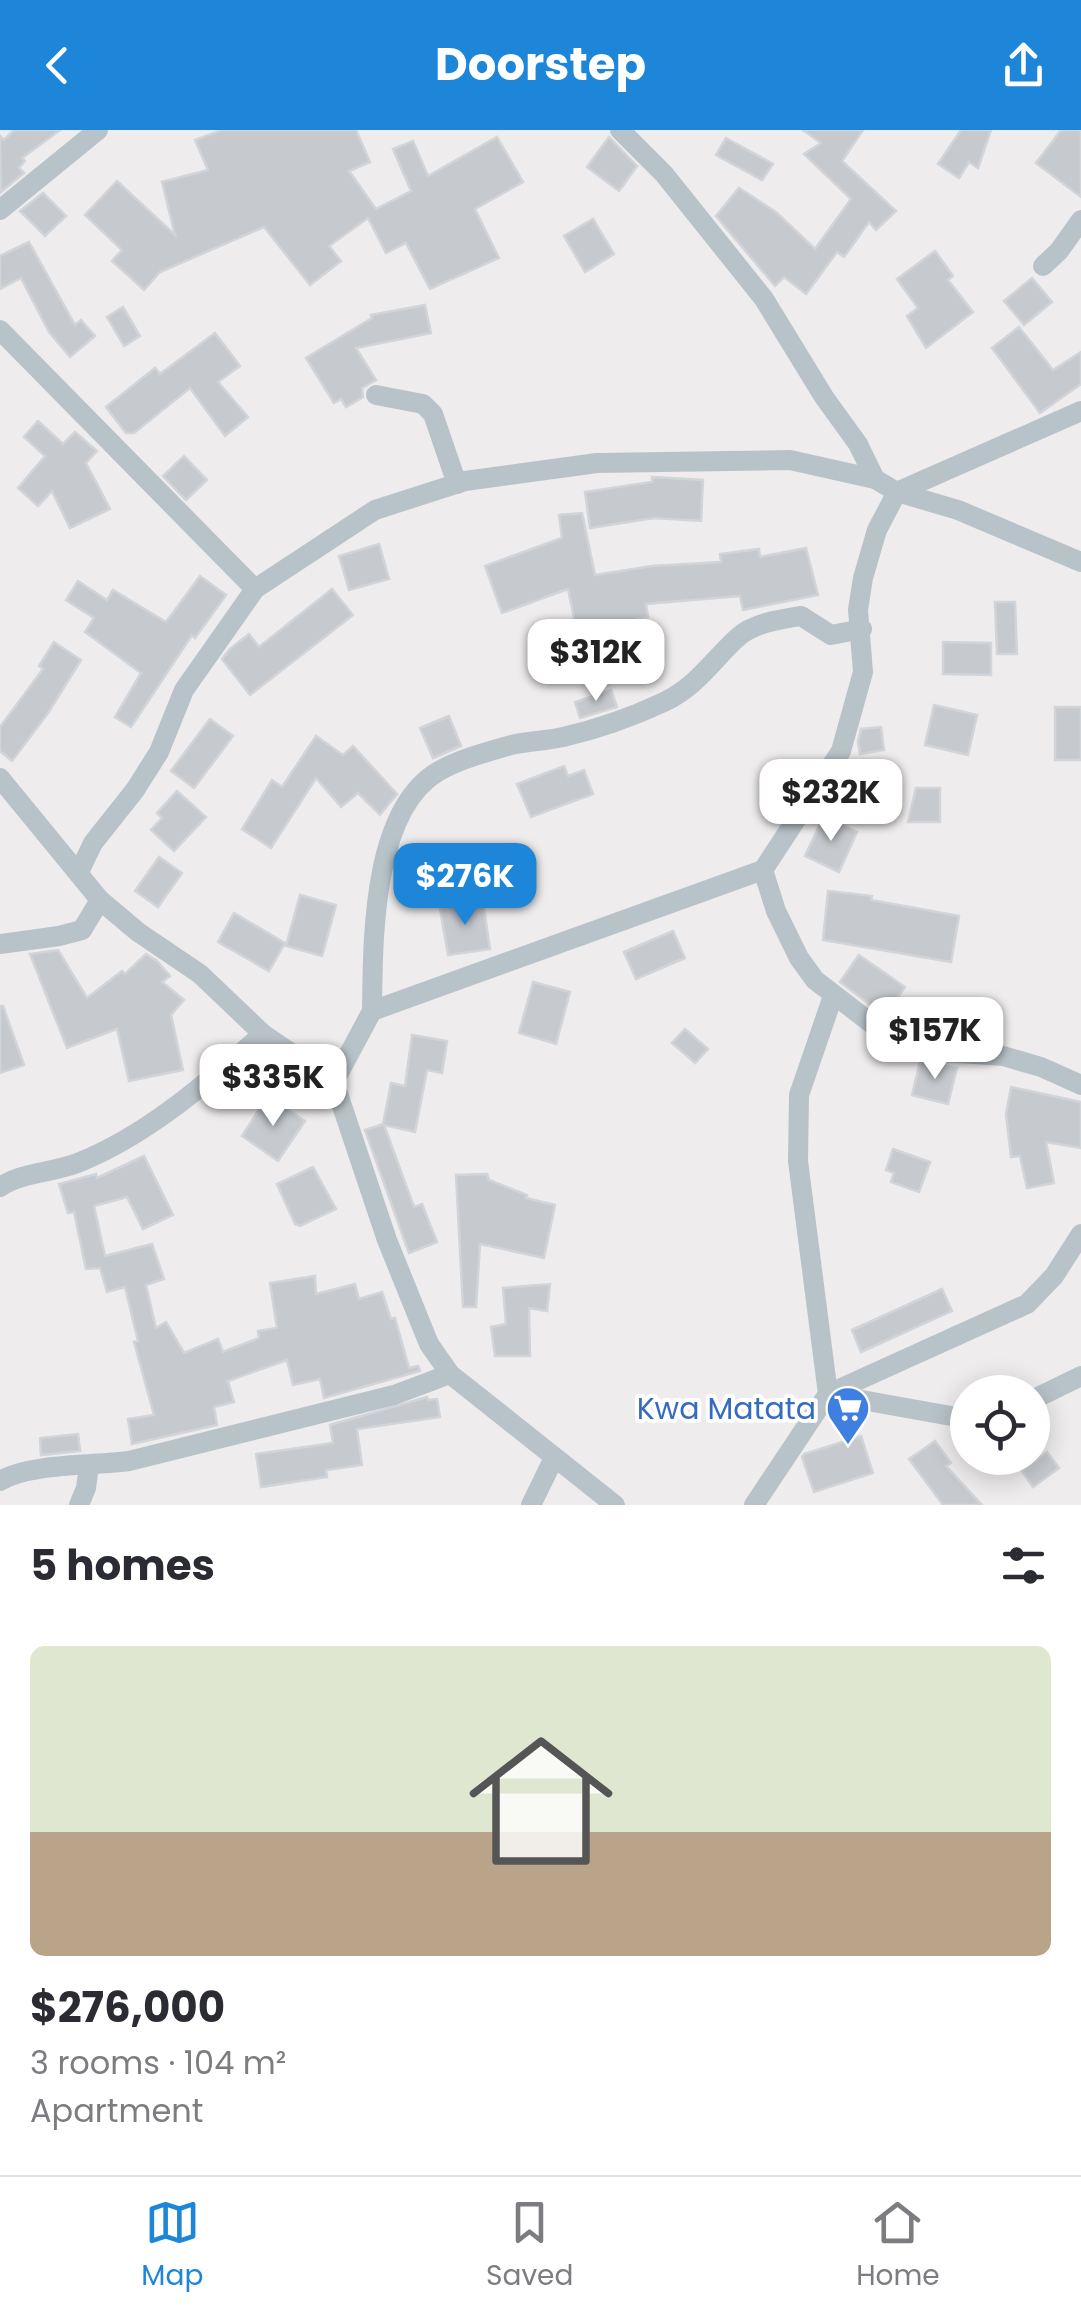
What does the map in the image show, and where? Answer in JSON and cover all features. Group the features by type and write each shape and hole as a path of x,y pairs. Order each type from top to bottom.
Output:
{"street":[{"path":"0,210 98,130"},
{"path":"620,130 664,174 764,299 858,444 874,479"},
{"path":"1042,266 1059,251 1081,220"},
{"path":"0,330 255,589"},
{"path":"376,394 423,404 433,414 457,484"},
{"path":"372,1011 763,870 841,751 863,672 858,610 863,578 877,530 897,492 1081,411"},
{"path":"79,872 93,843 159,752 184,690 255,589 375,510 457,484 597,463 790,460 874,479 897,492 958,510 1081,562"},
{"path":"334,1082 372,1011 382,862 403,812 437,772 514,744 560,738 604,726 666,701 688,690 739,636 760,626 802,616 830,635 862,629"},
{"path":"0,778 100,900 138,932 200,974 263,1034 334,1082 387,1240 429,1344 450,1374 615,1505"},
{"path":"763,870 799,958 815,980 880,1030 911,1046 1003,1056 1041,1066 1081,1085"},
{"path":"0,944 82,930 100,900"},
{"path":"828,1394 800,1176 799,1095 832,996"},
{"path":"0,1187 13,1178 36,1176 80,1162 130,1135 172,1108 263,1034"},
{"path":"754,1505 828,1394 1028,1304 1054,1276 1081,1234"},
{"path":"0,1481 25,1471 129,1460 394,1396 450,1374"},
{"path":"1050,1391 1081,1376"},
{"path":"828,1394 950,1416"},
{"path":"530,1505 554,1458"},
{"path":"79,1505 89,1466"}],"building":[{"path":"14,130 60,130 22,158 25,161 19,168 24,173 1,192 0,136 4,140"},
{"path":"222,130 356,130 370,162 349,171 376,209 411,191 393,149 413,141 428,176 497,137 523,182 475,209 499,258 430,289 406,243 386,253 368,218 329,246 341,261 310,285 264,227 160,272 144,290 112,261 122,250 85,215 117,181 175,235 162,182 208,170 195,140"},
{"path":"803,130 863,130 842,161 896,211 876,230 869,222 844,257 837,252 806,294 784,277 775,286 716,216 739,188 776,212 815,249 851,199 804,154 821,143"},
{"path":"961,130 991,130 978,168 969,162 959,178 938,164"},
{"path":"1061,130 1081,130 1081,197 1036,163"},
{"path":"609,137 637,166 619,191 587,167"},
{"path":"726,138 773,164 762,180 716,155"},
{"path":"43,193 66,216 45,236 20,211"},
{"path":"593,219 614,254 585,272 564,236"},
{"path":"29,242 75,325 81,320 95,336 70,357 49,332 21,278 0,289 0,256"},
{"path":"935,251 953,276 948,280 973,312 926,348 907,316 918,308 897,279"},
{"path":"1032,278 1052,302 1024,325 1004,301"},
{"path":"425,305 431,333 356,348 376,380 362,388 363,397 346,407 341,399 334,403 306,358 372,318 371,315"},
{"path":"123,307 140,336 124,346 107,317"},
{"path":"1019,327 1053,370 1081,352 1081,384 1040,413 992,348"},
{"path":"215,333 240,366 218,382 248,417 225,436 190,388 134,433 126,433 106,407 155,368 160,374"},
{"path":"38,421 63,444 75,432 97,451 86,463 110,509 70,528 52,491 38,506 18,488 45,456 24,437"},
{"path":"184,456 207,480 186,500 163,476"},
{"path":"652,477 703,480 701,521 654,518 590,528 585,492 652,482"},
{"path":"582,513 595,575 652,566 721,562 720,554 759,549 760,557 806,548 818,595 743,610 740,596 646,604 648,617 635,619 643,666 605,673 596,623 576,627 568,589 502,613 485,566 562,538 559,515"},
{"path":"379,544 389,579 349,590 339,556"},
{"path":"200,576 226,595 195,638 192,635 131,727 115,717 141,673 85,632 94,618 66,600 78,581 107,600 113,590 166,622"},
{"path":"332,589 353,615 250,695 222,659 249,634 259,647"},
{"path":"995,602 1015,602 1017,654 997,654"},
{"path":"54,642 81,660 12,761 0,751 0,727 43,669 39,666"},
{"path":"943,642 991,643 991,675 943,674"},
{"path":"611,690 617,707 580,718 575,702"},
{"path":"934,705 977,715 968,755 925,745"},
{"path":"1055,707 1081,707 1081,760 1055,760"},
{"path":"449,716 461,746 433,758 420,728"},
{"path":"210,719 233,736 194,788 171,771"},
{"path":"881,727 884,750 860,754 861,729"},
{"path":"316,736 343,755 353,746 397,794 380,815 358,793 341,807 316,778 271,848 242,829 272,780 282,787"},
{"path":"564,766 568,776 584,770 593,794 531,817 517,784"},
{"path":"916,788 940,788 940,822 908,822"},
{"path":"177,791 206,817 174,851 151,830 162,818 157,813"},
{"path":"824,816 857,832 839,872 805,856"},
{"path":"159,857 182,873 158,907 135,891"},
{"path":"828,891 872,896 871,900 959,916 951,962 823,940"},
{"path":"300,895 336,905 322,956 286,946"},
{"path":"483,902 490,949 448,955 440,908"},
{"path":"234,913 285,943 269,971 218,942"},
{"path":"673,931 685,958 636,979 624,952"},
{"path":"58,950 87,998 122,971 125,974 146,954 157,961 170,976 162,982 184,1000 171,1015 183,1070 129,1081 117,1029 67,1048 30,954"},
{"path":"859,955 905,987 885,1016 840,982"},
{"path":"533,982 570,992 556,1044 519,1033"},
{"path":"0,1006 24,1065 0,1073"},
{"path":"685,1029 708,1049 695,1063 672,1043"},
{"path":"412,1035 447,1041 442,1073 427,1070 415,1132 384,1125 414,1207 422,1204 437,1242 409,1253 365,1130 383,1124 391,1083 405,1086"},
{"path":"920,1062 957,1068 948,1104 912,1095"},
{"path":"1011,1087 1081,1102 1081,1148 1046,1142 1054,1183 1027,1188 1020,1156 1011,1157 1006,1114"},
{"path":"271,1098 305,1121 278,1161 242,1136"},
{"path":"893,1149 930,1162 919,1192 891,1182 894,1173 886,1170"},
{"path":"144,1156 173,1215 143,1229 127,1197 94,1206 105,1256 152,1244 164,1279 146,1285 156,1328 166,1322 184,1353 218,1339 223,1352 259,1338 258,1331 277,1328 270,1283 315,1276 316,1294 355,1284 359,1299 382,1292 391,1319 395,1318 409,1368 418,1366 420,1371 324,1398 320,1379 293,1385 287,1360 228,1381 234,1402 214,1407 217,1425 132,1444 128,1419 154,1415 134,1342 138,1341 125,1287 107,1292 100,1268 86,1269 74,1212 68,1213 59,1184 96,1174 97,1178"},
{"path":"313,1167 336,1209 300,1226 295,1224 277,1184"},
{"path":"487,1174 489,1180 527,1195 526,1198 555,1205 544,1258 480,1244 476,1307 463,1307 456,1175"},
{"path":"550,1284 547,1311 529,1308 530,1356 495,1356 491,1327 506,1324 503,1288"},
{"path":"942,1289 952,1311 861,1352 852,1330"},
{"path":"427,1397 437,1399 440,1417 357,1429 362,1465 326,1470 327,1477 261,1487 256,1454 333,1443 330,1425"},
{"path":"78,1434 80,1451 41,1455 40,1438"},
{"path":"861,1436 873,1473 814,1492 804,1454"},
{"path":"935,1441 950,1462 946,1466 950,1475 982,1505 943,1505 909,1459"},
{"path":"1050,1456 1059,1468 1050,1475"},
{"path":"1025,1475 1049,1475 1033,1487"}],"place":[{"name":"Kwa Matata","path":"848,1446"}]}
